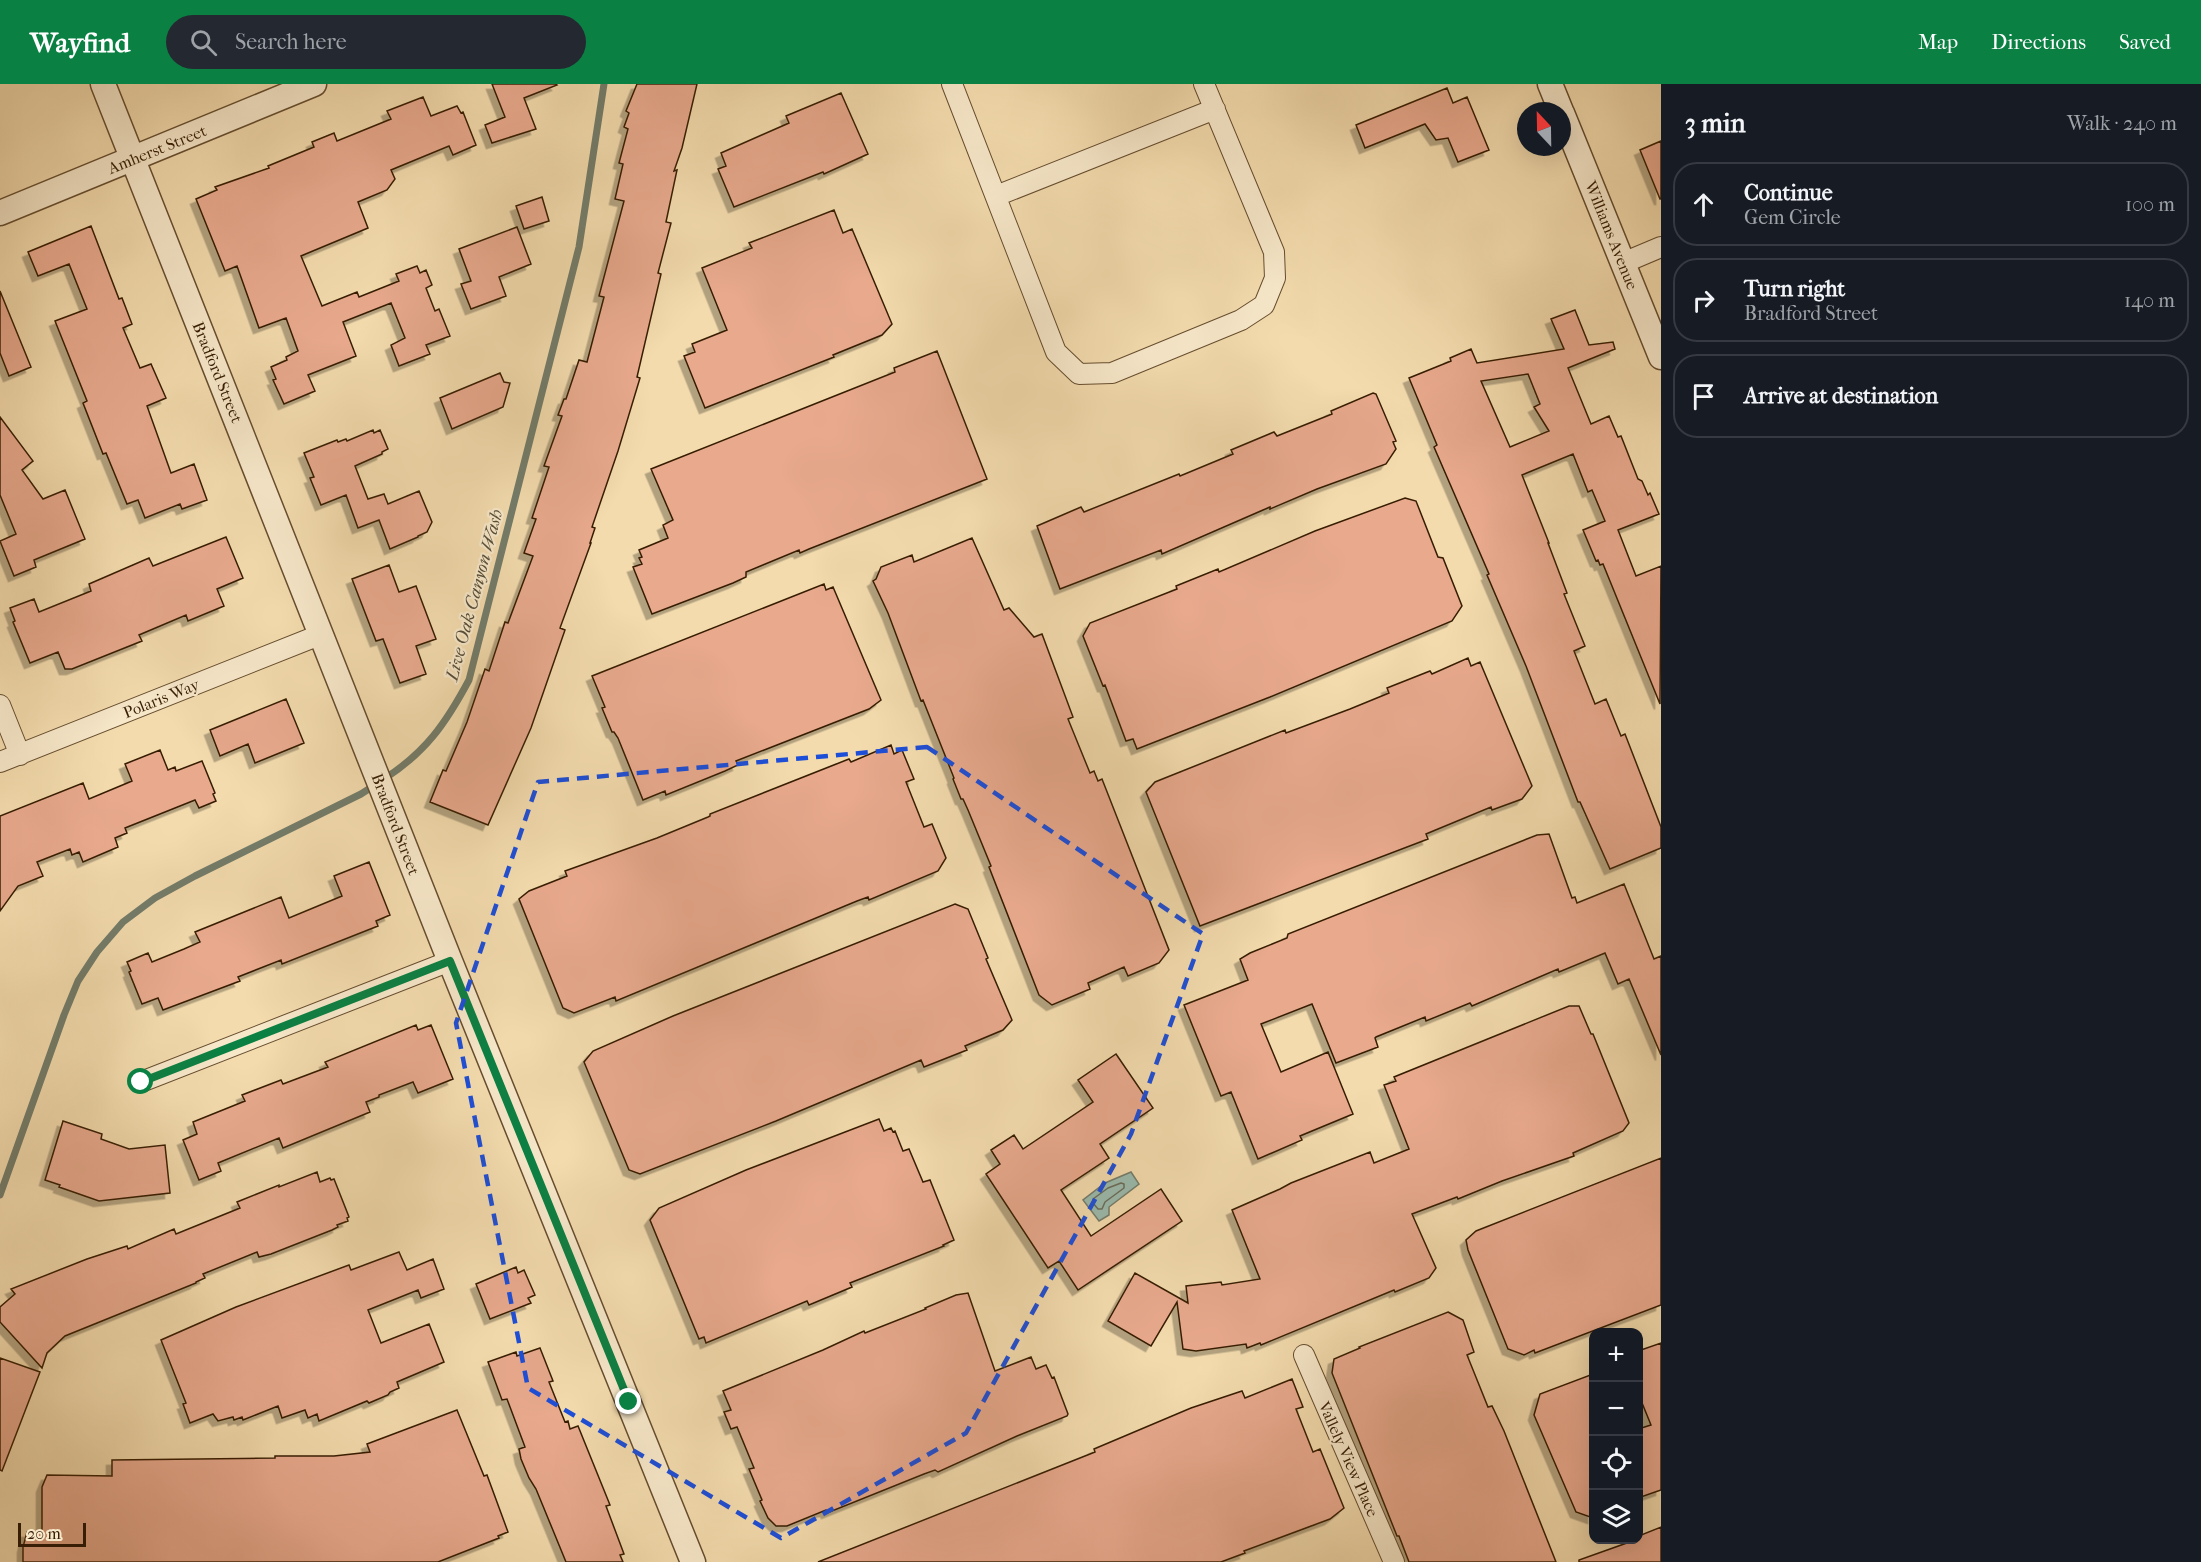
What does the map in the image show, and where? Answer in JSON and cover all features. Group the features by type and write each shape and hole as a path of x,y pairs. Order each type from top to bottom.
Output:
{"street":[{"name":"Bradford Street","path":"103,84 450,961 693,1562"},
{"name":"Amherst Street","path":"0,213 314,84"},
{"path":"952,84 1056,352 1079,374 1112,373 1241,320 1264,305 1275,278 1274,252 1204,84"},
{"name":"Williams Avenue","path":"1550,84 1558,102"},
{"path":"996,196 1215,109"},
{"name":"Williams Avenue","path":"1571,134 1661,357"},
{"path":"1623,263 1661,247"},
{"name":"Polaris Way","path":"0,762 322,634"},
{"path":"0,705 20,754"},
{"path":"141,1082 450,961"},
{"name":"Vallely View Place","path":"1304,1356 1394,1562"}],"highlighted area":[{"path":"927,747 1203,934 1131,1134 966,1433 781,1538 528,1388 456,1023 538,782"}],"water":[{"path":"1131,1172 1139,1184 1109,1207 1109,1215 1099,1221 1083,1200 1105,1183"}],"building":[{"path":"492,84 557,85 524,98 536,129 492,143 485,125 505,117"},
{"path":"637,84 697,84 682,148 674,171 677,170 666,222 671,223 658,273 661,274 637,377 640,378 592,527 595,528 591,543 560,628 565,630 531,728 488,825 430,802 467,722 485,669 489,671 505,622 508,623 533,556 524,553 536,519 532,518 549,467 544,466 562,416 558,415 579,360 587,362 604,297 599,296 624,201 615,199 623,164 619,163 628,129 624,127 629,113 626,111"},
{"path":"1447,88 1453,103 1467,97 1489,150 1458,162 1448,138 1436,140 1425,124 1365,148 1356,125"},
{"path":"841,93 868,154 824,174 823,172 734,207 718,169 726,166 721,153 789,123 786,116"},
{"path":"423,97 431,116 457,106 461,113 463,112 476,145 453,155 449,146 391,170 395,179 387,190 358,202 368,228 301,256 322,306 357,292 359,297 399,281 396,274 417,266 420,273 426,270 432,285 426,288 435,311 439,309 450,336 426,345 430,354 399,366 391,345 405,338 391,303 343,322 356,356 308,375 315,391 284,404 273,380 276,379 271,367 287,360 286,357 298,351 286,318 259,328 237,266 225,271 196,199 217,190 215,187 269,168 268,166 314,147 312,142 334,133 337,141 391,119 387,111"},
{"path":"1661,141 1661,199 1660,199 1640,150"},
{"path":"542,197 549,221 524,229 516,206"},
{"path":"834,210 843,233 852,229 892,324 882,335 833,355 834,357 705,408 684,356 695,352 692,344 727,330 702,268 752,248 749,243"},
{"path":"91,226 119,299 122,298 132,324 123,328 140,368 151,364 166,398 147,406 171,473 194,464 207,500 182,509 180,504 145,518 138,500 127,504 106,453 103,454 83,403 87,401 55,321 87,309 69,264 38,276 28,252"},
{"path":"517,227 531,264 499,277 506,296 471,309 461,284 471,281 459,249"},
{"path":"0,291 31,367 9,376 0,353"},
{"path":"1575,310 1589,345 1613,342 1615,349 1568,368 1591,424 1609,416 1618,437 1621,436 1638,479 1642,481 1648,495 1650,493 1659,514 1618,530 1636,576 1661,566 1660,704 1603,564 1600,565 1598,560 1596,561 1583,530 1605,521 1592,490 1588,492 1573,454 1522,475 1549,543 1567,593 1564,594 1585,646 1574,651 1595,704 1606,699 1621,736 1625,734 1661,827 1661,848 1610,869 1580,802 1578,802 1526,666 1487,575 1489,574 1434,447 1437,445 1409,378 1451,361 1450,358 1471,349 1477,363 1564,349 1551,319","holes":["1528,374 1540,404 1534,407 1549,431 1510,447 1481,381"]},
{"path":"937,351 987,479 800,553 799,550 746,572 746,577 733,583 652,614 633,567 642,564 639,550 668,538 663,525 673,520 651,469 895,372 894,368"},
{"path":"500,373 504,382 510,383 503,407 452,429 440,398"},
{"path":"1373,393 1376,394 1396,441 1393,442 1396,449 1386,464 1270,509 1270,507 1162,554 1161,550 1060,589 1037,526 1081,507 1084,512 1179,474 1180,476 1233,454 1231,450 1274,432 1277,436 1332,414 1331,411"},
{"path":"0,417 33,461 22,470 43,499 65,490 85,539 34,560 36,567 14,576 0,541 16,534 0,495"},
{"path":"373,430 374,433 380,430 388,449 355,466 368,499 384,494 388,504 419,491 432,522 427,532 390,549 379,520 358,528 346,495 321,505 310,478 314,477 304,453 337,440 338,442 346,439 347,441"},
{"path":"1405,498 1416,501 1438,557 1443,558 1462,606 1452,621 1270,697 1137,749 1133,739 1126,741 1083,636 1090,623 1177,589 1176,586 1218,569 1219,572 1315,531"},
{"path":"226,537 243,578 217,589 224,606 188,621 186,615 139,635 142,641 72,669 65,669 58,652 30,663 13,622 15,621 10,608 34,599 39,612 91,591 89,584 149,558 153,566"},
{"path":"972,538 1004,610 1009,608 1034,637 1042,634 1073,717 1068,719 1090,773 1094,771 1098,781 1102,779 1169,950 1159,963 1128,976 1124,967 1088,983 1090,989 1052,1005 1039,995 989,867 991,866 968,810 961,799 888,613 873,581 881,567 912,555 914,562"},
{"path":"389,565 399,592 416,586 436,639 416,646 426,674 400,683 383,639 376,641 352,579"},
{"path":"824,584 826,590 833,587 881,700 869,709 736,761 738,765 725,771 666,795 665,791 643,800 618,738 612,732 602,708 605,707 592,676"},
{"path":"1468,658 1471,666 1480,662 1532,786 1522,799 1492,810 1491,807 1426,834 1428,839 1200,926 1146,792 1155,782 1285,730 1286,733 1350,709 1389,693 1387,688 1430,671 1432,674"},
{"path":"286,699 304,743 255,763 248,744 220,756 210,730"},
{"path":"891,745 894,754 902,750 914,779 906,782 924,827 932,824 946,858 938,871 869,900 868,897 857,901 616,1001 615,997 574,1013 563,1008 519,899 529,891 567,876 565,871 657,838 708,817 710,814 849,759 851,762"},
{"path":"160,750 168,770 175,767 176,771 202,761 216,801 199,808 195,800 125,828 127,833 115,838 118,847 83,862 79,852 72,855 70,849 37,862 43,876 18,886 0,911 0,816 83,783 89,799 132,781 125,764"},
{"path":"1549,834 1572,898 1575,897 1577,903 1624,884 1654,959 1661,956 1661,1055 1629,979 1618,984 1605,953 1559,972 1558,969 1472,1006 1470,1003 1426,1021 1425,1017 1376,1037 1378,1047 1336,1063 1312,1004 1261,1024 1281,1072 1328,1052 1353,1114 1300,1136 1302,1140 1258,1159 1231,1092 1221,1096 1184,1005 1248,980 1240,959 1287,938 1288,934 1537,835"},
{"path":"369,862 390,915 376,921 378,926 282,964 281,960 238,977 240,981 163,1010 158,998 142,1004 127,962 148,953 152,962 184,949 200,942 195,932 281,897 289,918 342,896 334,876"},
{"path":"955,904 968,909 1012,1020 1003,1030 965,1046 967,1050 924,1067 921,1060 776,1121 640,1174 629,1170 584,1062 593,1051 673,1016"},
{"path":"1569,1006 1579,1006 1593,1034 1629,1123 1623,1131 1573,1153 1574,1156 1412,1214 1436,1268 1429,1278 1395,1292 1394,1290 1261,1345 1260,1343 1247,1348 1246,1344 1196,1351 1183,1349 1177,1302 1151,1346 1108,1321 1135,1273 1188,1303 1186,1286 1221,1282 1222,1285 1260,1279 1232,1210 1291,1183 1370,1152 1374,1163 1409,1149 1384,1085 1396,1081 1394,1077"},
{"path":"416,1025 418,1030 431,1025 453,1079 418,1093 413,1082 379,1095 366,1102 370,1112 283,1148 279,1138 218,1163 221,1171 199,1180 183,1140 197,1134 193,1122 245,1101 242,1095 281,1080 283,1084 328,1067 325,1062"},
{"path":"1116,1054 1153,1108 1100,1144 1109,1158 1061,1190 1091,1236 1161,1189 1182,1221 1078,1290 1059,1261 1048,1268 986,1174 1000,1164 991,1150 1014,1135 1023,1149 1093,1102 1078,1080"},
{"path":"879,1119 884,1131 891,1128 893,1132 895,1131 903,1151 909,1149 923,1182 930,1180 954,1240 850,1283 852,1287 809,1305 807,1301 706,1343 704,1337 699,1339 650,1220 659,1208 746,1170"},
{"path":"63,1121 102,1134 101,1139 129,1149 165,1145 170,1193 99,1201 45,1180"},
{"path":"1661,1158 1661,1305 1601,1328 1589,1328 1589,1332 1535,1353 1534,1350 1524,1355 1508,1349 1468,1250 1466,1240 1476,1231"},
{"path":"317,1172 320,1182 330,1178 334,1179 349,1217 348,1221 337,1225 338,1227 332,1230 271,1254 259,1257 257,1252 203,1274 205,1278 196,1283 65,1336 47,1353 42,1368 0,1322 0,1307 15,1294 11,1289 87,1259 127,1246 128,1249 174,1229 176,1234 240,1208 237,1202"},
{"path":"399,1252 407,1270 433,1259 444,1289 421,1298 418,1290 368,1310 381,1343 429,1324 444,1362 397,1382 399,1388 388,1395 319,1421 317,1414 308,1418 305,1410 282,1418 278,1406 243,1420 242,1417 234,1420 233,1417 218,1421 213,1414 190,1423 183,1404 186,1403 161,1340 236,1307 349,1265 351,1270"},
{"path":"516,1267 518,1273 524,1270 535,1295 528,1298 531,1303 490,1319 476,1284"},
{"path":"968,1293 995,1371 1031,1357 1036,1369 1046,1365 1052,1378 1054,1377 1067,1416 938,1472 935,1470 924,1474 827,1513 826,1510 787,1526 776,1526 768,1518 760,1501 762,1500 749,1469 754,1468 737,1427 731,1429 724,1412 731,1410 723,1391 864,1331 865,1333 956,1295"},
{"path":"1448,1312 1463,1320 1474,1352 1467,1355 1488,1407 1492,1406 1504,1431 1556,1562 1409,1562 1399,1536 1397,1536 1332,1373 1334,1359"},
{"path":"1661,1343 1661,1490 1643,1496 1643,1427 1651,1425 1643,1405 1643,1349"},
{"path":"540,1348 553,1381 549,1382 565,1422 568,1421 570,1429 578,1426 610,1505 606,1506 624,1554 620,1555 623,1562 566,1562 521,1459 519,1449 525,1447 507,1399 502,1400 488,1362 516,1352 517,1356"},
{"path":"0,1358 40,1372 2,1471 0,1470"},
{"path":"1589,1376 1589,1517 1576,1512 1534,1415 1540,1394"},
{"path":"1292,1379 1303,1407 1296,1409 1313,1452 1320,1449 1344,1508 1330,1519 1244,1551 1245,1553 1221,1562 818,1562 1095,1452 1094,1449 1191,1408 1242,1391 1245,1398"},
{"path":"457,1410 484,1476 487,1475 508,1532 498,1536 499,1538 438,1562 23,1562 23,1547 27,1532 42,1532 42,1487 47,1475 112,1476 112,1460 275,1458 275,1456 334,1456 370,1452 367,1444"},
{"path":"1661,1527 1661,1562 1579,1562 1579,1560 1624,1544 1643,1544 1643,1534"}],"waterway":[{"name":"Live Oak Canyon Wash","path":"384,779 412,758 434,736 469,680 579,247 604,84"},
{"name":"Live Oak Canyon Wash","path":"0,1195 78,981 97,952 123,922 155,898 195,876 375,785"}],"route":[{"path":"141,1082 450,961 629,1402"}]}
